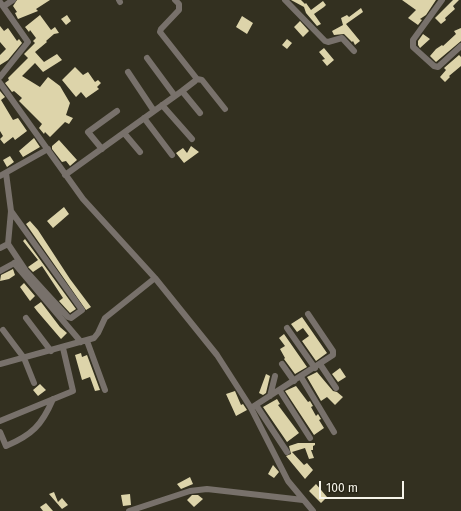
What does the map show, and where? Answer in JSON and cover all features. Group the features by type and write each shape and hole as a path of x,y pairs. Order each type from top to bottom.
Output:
{"street":[{"path":"0,77 28,42 2,4 13,0"},
{"path":"175,0 179,4 179,10 161,29 160,32 196,78 202,80 225,109"},
{"path":"284,0 325,41 328,42 342,38 354,51"},
{"path":"442,0 413,40 413,46 434,66 438,66 461,46"},
{"path":"147,58 175,96"},
{"path":"128,72 154,111"},
{"path":"65,175 196,82 196,78"},
{"path":"0,83 83,199 155,278 217,355 287,452"},
{"path":"182,91 200,113"},
{"path":"162,106 192,139"},
{"path":"102,149 88,132 117,111"},
{"path":"144,118 172,155"},
{"path":"124,133 140,152"},
{"path":"0,176 48,149"},
{"path":"6,173 11,211 8,244 17,262 84,341 105,390"},
{"path":"11,211 82,311 71,318 68,317 17,262"},
{"path":"0,248 8,244"},
{"path":"0,271 17,262"},
{"path":"0,364 62,348 96,336 105,318 155,278"},
{"path":"254,407 331,357 333,351 308,314"},
{"path":"26,318 51,351"},
{"path":"287,328 336,388"},
{"path":"3,330 24,358 34,384"},
{"path":"0,421 73,391 62,348"},
{"path":"282,364 294,381"},
{"path":"270,396 275,376"},
{"path":"301,377 334,432"},
{"path":"280,391 310,438"},
{"path":"0,432 6,446 28,436 46,417 54,399"},
{"path":"254,407 281,470 313,511"},
{"path":"129,511 190,491 206,490 303,500"}],"building":[{"path":"17,0 50,0 36,9 38,11 18,19 15,13 17,12 13,6"},
{"path":"291,0 301,0 305,4 306,3 311,10 323,1 326,5 314,14 321,24 317,26 306,13 304,7"},
{"path":"402,0 436,0 426,15 420,19 422,20 418,25 408,18 416,10"},
{"path":"453,0 459,0 453,6 455,9 441,24 435,18"},
{"path":"361,8 363,12 346,24 360,41 355,45 353,41 352,42 344,34 334,35 332,31 343,25 341,18 347,15 349,17"},
{"path":"40,15 51,30 55,27 59,33 54,34 35,52 44,62 57,54 62,60 43,72 35,63 22,76 40,87 48,77 60,86 70,103 66,115 73,118 69,124 65,122 50,137 45,132 44,134 39,128 42,124 19,101 22,98 14,91 12,92 5,83 28,58 24,54 35,43 33,41 36,38 30,30 29,32 25,27"},
{"path":"67,15 71,21 66,25 61,19"},
{"path":"242,16 253,23 247,34 236,27"},
{"path":"300,21 309,31 303,37 294,27"},
{"path":"0,26 4,31 8,28 17,41 19,39 22,43 8,60 0,65 0,55 6,49 0,42"},
{"path":"461,28 461,41 436,62 430,56 436,49 442,45 443,46 456,34 454,31"},
{"path":"423,34 430,39 420,48 418,41"},
{"path":"287,39 292,43 287,49 282,45"},
{"path":"324,48 334,60 327,66 322,60 325,59 319,52"},
{"path":"459,55 461,57 461,66 449,76 450,77 445,82 440,77 446,70 444,68"},
{"path":"75,67 83,75 88,72 95,82 98,80 101,83 97,87 99,89 86,98 81,92 76,97 62,80"},
{"path":"0,91 5,97 1,100 13,120 18,118 27,131 15,140 13,137 4,144 0,139 3,136 0,131"},
{"path":"34,138 40,147 23,157 19,151"},
{"path":"59,140 77,160 70,166 66,161 62,162 52,149 52,146"},
{"path":"191,146 199,152 184,163 176,153 183,148 187,153"},
{"path":"10,156 14,162 7,167 3,160"},
{"path":"64,207 69,214 53,228 47,221"},
{"path":"30,221 38,230 70,279 91,307 86,310 26,224"},
{"path":"25,239 76,309 70,313 59,301 63,298 42,266 33,272 28,267 38,260 23,241"},
{"path":"13,269 15,275 9,279 0,281 1,275"},
{"path":"24,283 35,296 30,301 20,287"},
{"path":"41,302 60,327 67,333 61,339 34,307"},
{"path":"302,317 327,353 316,361 302,341 309,336 303,328 297,332 291,324"},
{"path":"284,334 307,367 295,374 284,359 285,358 280,349 285,346 279,338"},
{"path":"81,353 82,357 87,355 100,390 95,391 90,377 82,380 75,355"},
{"path":"340,368 346,377 338,382 332,374"},
{"path":"317,372 333,391 337,392 343,397 335,405 327,397 321,401 307,377"},
{"path":"266,374 270,376 266,393 263,395 259,393"},
{"path":"40,384 46,390 38,396 33,390"},
{"path":"296,386 308,402 310,401 313,406 311,407 316,416 318,414 321,419 319,420 324,428 314,435 285,391"},
{"path":"235,391 241,405 243,404 247,410 236,416 226,394"},
{"path":"277,399 280,404 278,405 299,433 287,442 263,407"},
{"path":"298,443 315,443 313,450 311,450 314,458 309,459 305,448 292,452 304,465 307,463 313,470 305,479 286,456 291,454 289,446"},
{"path":"273,465 279,472 274,478 268,474"},
{"path":"190,477 193,484 181,489 177,484"},
{"path":"316,484 327,497 321,503 309,491"},
{"path":"54,492 58,502 62,498 68,505 62,509 49,494"},
{"path":"130,494 131,505 123,506 121,495"},
{"path":"192,495 198,495 203,499 194,507 187,500"},
{"path":"46,503 53,511 43,511 40,507"}]}
